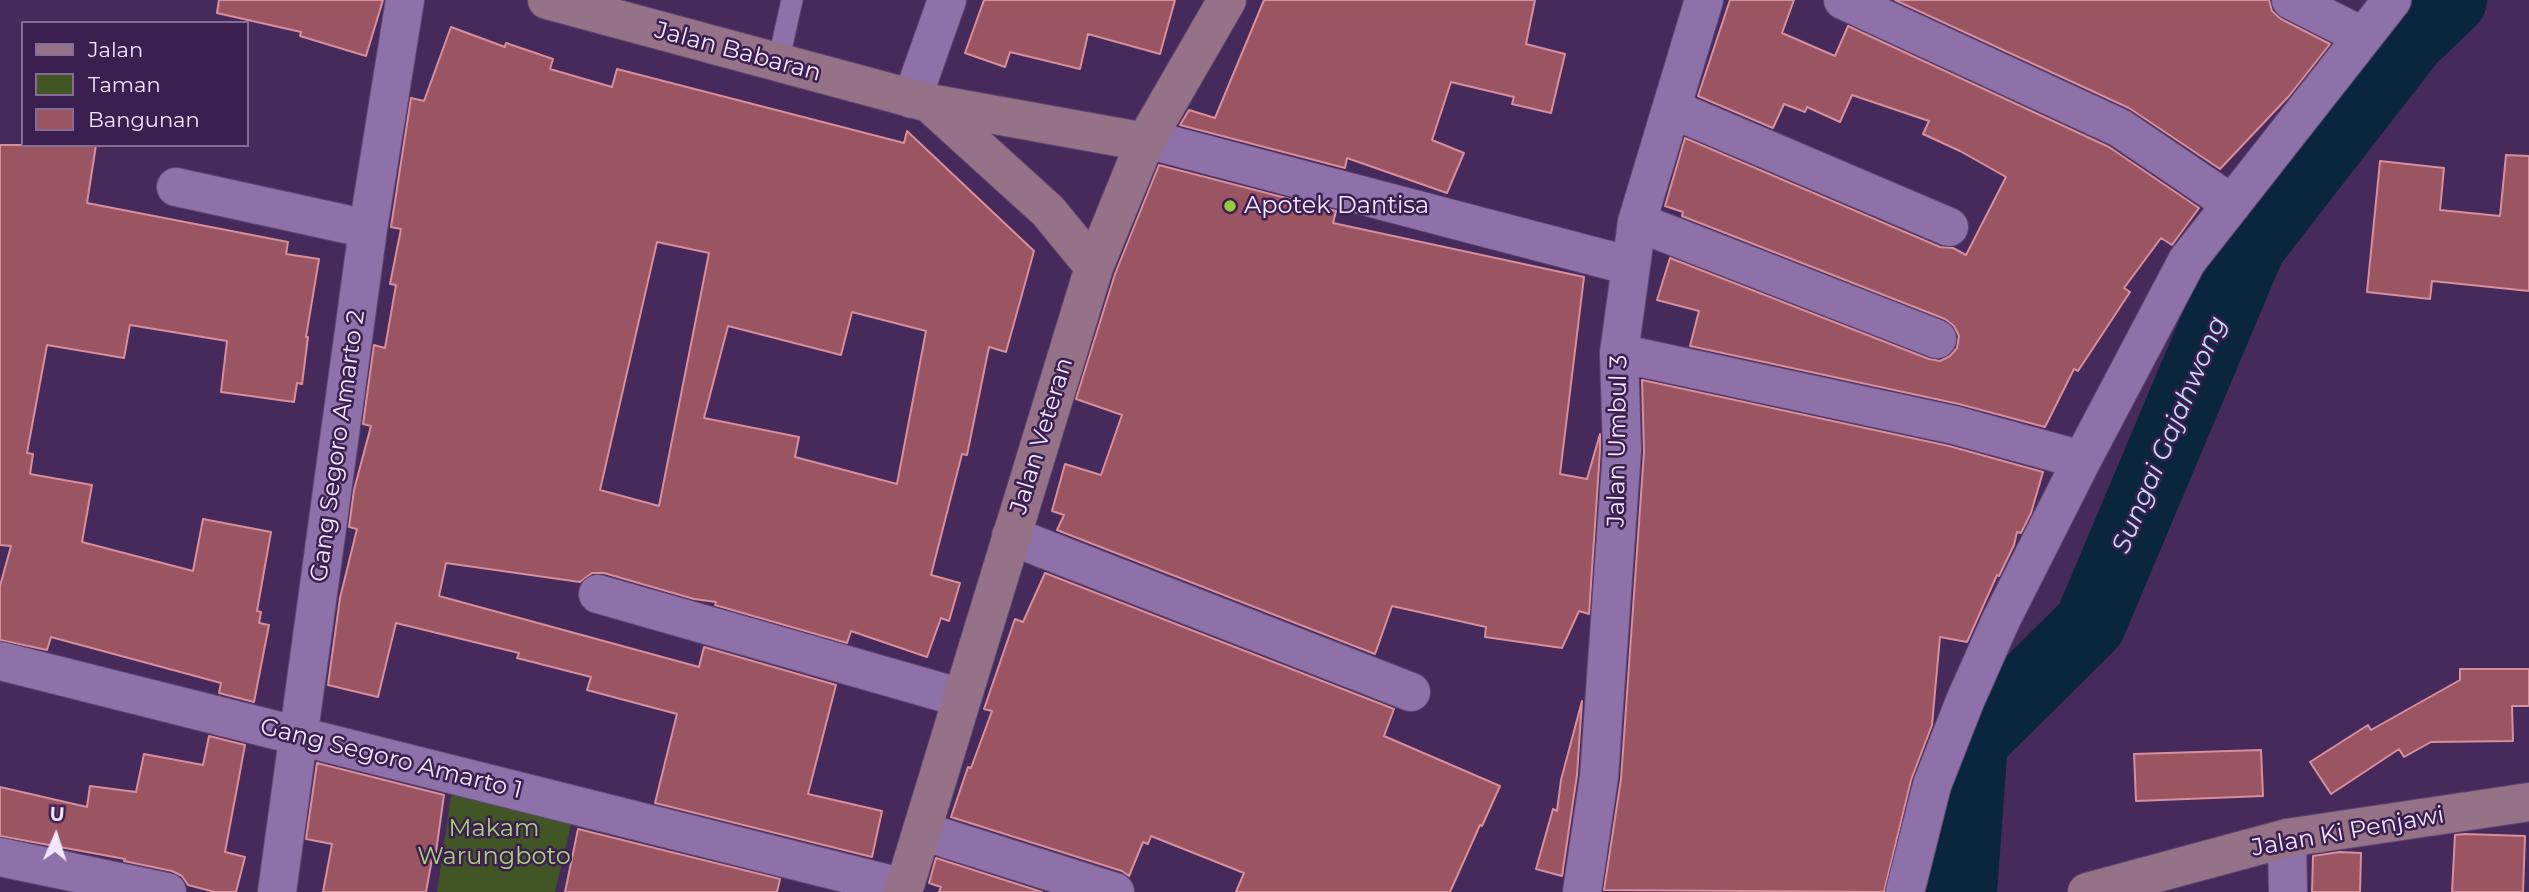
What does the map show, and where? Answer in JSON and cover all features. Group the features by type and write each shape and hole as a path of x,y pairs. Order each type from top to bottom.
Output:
{"main road":[{"name":"Jalan Babaran","path":"547,0 921,101 1146,141"},
{"name":"Jalan Veteran","path":"904,890 1094,267 1146,141 1227,0"},
{"path":"921,101 1048,211 1094,267"},
{"name":"Jalan Ki Penjawi","path":"2087,892 2287,838 2529,802"}],"street":[{"name":"Gang Segoro Amarto 2","path":"276,892 368,229 405,0"},
{"path":"921,101 947,0"},
{"name":"Jalan Umbul 3","path":"1582,892 1599,776 1621,464 1619,353 1637,222 1704,0"},
{"path":"1843,0 2120,128 2232,204"},
{"path":"2291,0 2362,36"},
{"path":"1905,892 1917,839 1944,750 2001,620 2187,261 2392,0"},
{"path":"1672,109 1949,227"},
{"path":"1146,141 1631,266"},
{"path":"176,187 368,229"},
{"path":"1637,222 1937,340"},
{"path":"1619,353 1954,425 2082,460"},
{"path":"1011,536 1411,692"},
{"path":"598,594 962,698"},
{"name":"Gang Segoro Amarto 1","path":"0,661 904,890"},
{"path":"922,831 1115,892"},
{"path":"2287,838 2288,892"},
{"path":"0,857 167,892"}],"lane":[{"path":"778,62 792,0"}],"green space":[{"name":"Makam Warungboto","path":"453,783 574,812 555,892 437,892"}],"building":[{"path":"219,0 383,0 366,56 300,36 301,32 217,13"},
{"path":"984,0 1175,0 1160,54 1088,34 1080,69 1010,52 1005,67 965,53"},
{"path":"1264,0 1535,0 1526,44 1565,54 1551,113 1512,104 1514,97 1451,82 1432,140 1464,153 1447,193 1347,158 1345,168 1180,125 1189,110 1215,118"},
{"path":"1730,0 1794,0 1782,33 1835,56 1848,26 2109,147 2199,208 2172,245 2161,238 2124,288 2130,292 2078,371 2074,369 2045,427 1959,404 1690,346 1699,311 1657,300 1670,258 1929,359 1940,361 1950,356 1957,348 1959,336 1954,326 1945,319 1682,216 1683,212 1665,206 1685,138 1940,247 1953,248 1966,255 2006,177 1923,134 1929,121 1852,95 1840,122 1807,107 1805,112 1784,104 1773,128 1698,96"},
{"path":"1895,0 2269,0 2272,11 2281,19 2330,44 2289,96 2220,169 2129,108"},
{"path":"451,27 505,47 506,43 553,59 550,69 612,87 617,69 904,143 907,131 1034,251 1006,352 989,347 967,455 962,454 931,575 960,583 949,621 941,618 927,657 851,631 847,643 715,605 716,602 694,599 604,573 592,573 580,582 446,563 439,596 699,667 704,647 836,685 808,794 882,811 872,857 655,803 677,714 587,690 591,677 517,658 519,653 396,623 378,697 328,685 340,598 357,529 349,527 354,490 371,426 363,424 374,345 385,348 396,285 390,284 401,229 391,227 411,98 424,101","holes":["657,242 709,253 659,506 600,490","852,312 926,331 897,484 795,457 799,437 704,418 728,326 841,355"]},
{"path":"0,145 96,147 87,203 288,242 286,254 319,259 306,337 302,384 297,383 294,402 221,392 227,341 130,325 124,358 47,345 27,453 33,454 30,474 92,485 82,542 193,571 203,519 271,532 257,611 261,612 259,623 269,625 254,702 219,693 221,683 51,637 47,650 0,640 0,586 11,546 0,545"},
{"path":"2506,155 2529,156 2529,291 2432,281 2430,299 2367,292 2380,161 2444,168 2440,210 2500,216"},
{"path":"1159,165 1336,211 1333,223 1584,277 1560,474 1587,479 1600,434 1600,450 1589,614 1579,611 1562,648 1485,637 1486,627 1392,606 1375,654 1057,530 1064,515 1052,511 1065,464 1101,475 1122,415 1076,399 1115,274"},
{"path":"1642,380 1949,446 2043,472 2031,513 2021,533 2017,532 2014,545 1999,576 1997,575 1967,642 1940,637 1932,725 1911,780 1884,892 1604,890 1621,779 1644,452"},
{"path":"1045,573 1394,709 1384,736 1500,786 1450,892 1236,892 1244,873 1151,836 1148,844 1143,842 1129,876 1122,871 951,817 968,767 971,768 992,711 984,709 1015,619 1023,622"},
{"path":"2460,669 2529,669 2529,706 2512,706 2513,741 2431,742 2404,757 2399,749 2331,794 2310,762 2368,725 2371,730 2460,680"},
{"path":"1582,701 1577,775 1562,876 1536,869 1553,809 1557,811 1561,780"},
{"path":"209,736 245,745 225,852 245,857 236,892 215,892 188,885 182,876 172,871 124,861 125,859 0,836 0,787 87,807 90,786 136,792 144,754 203,765"},
{"path":"2261,750 2263,796 2136,801 2134,754"},
{"path":"317,763 444,795 435,859 432,859 426,892 323,892 332,844 306,839"},
{"path":"578,829 780,879 777,892 565,892"},
{"path":"2455,835 2525,836 2523,892 2452,892"},
{"path":"2340,852 2361,853 2360,892 2312,892 2313,856"},
{"path":"936,858 1042,892 939,892 941,887 929,883"}],"waterway":[{"name":"Sungai Gajahwong","path":"1961,892 1972,741 2090,624 2250,245 2410,39 2451,0"}],"place":[{"name":"Apotek Dantisa","path":"1230,206"}]}
